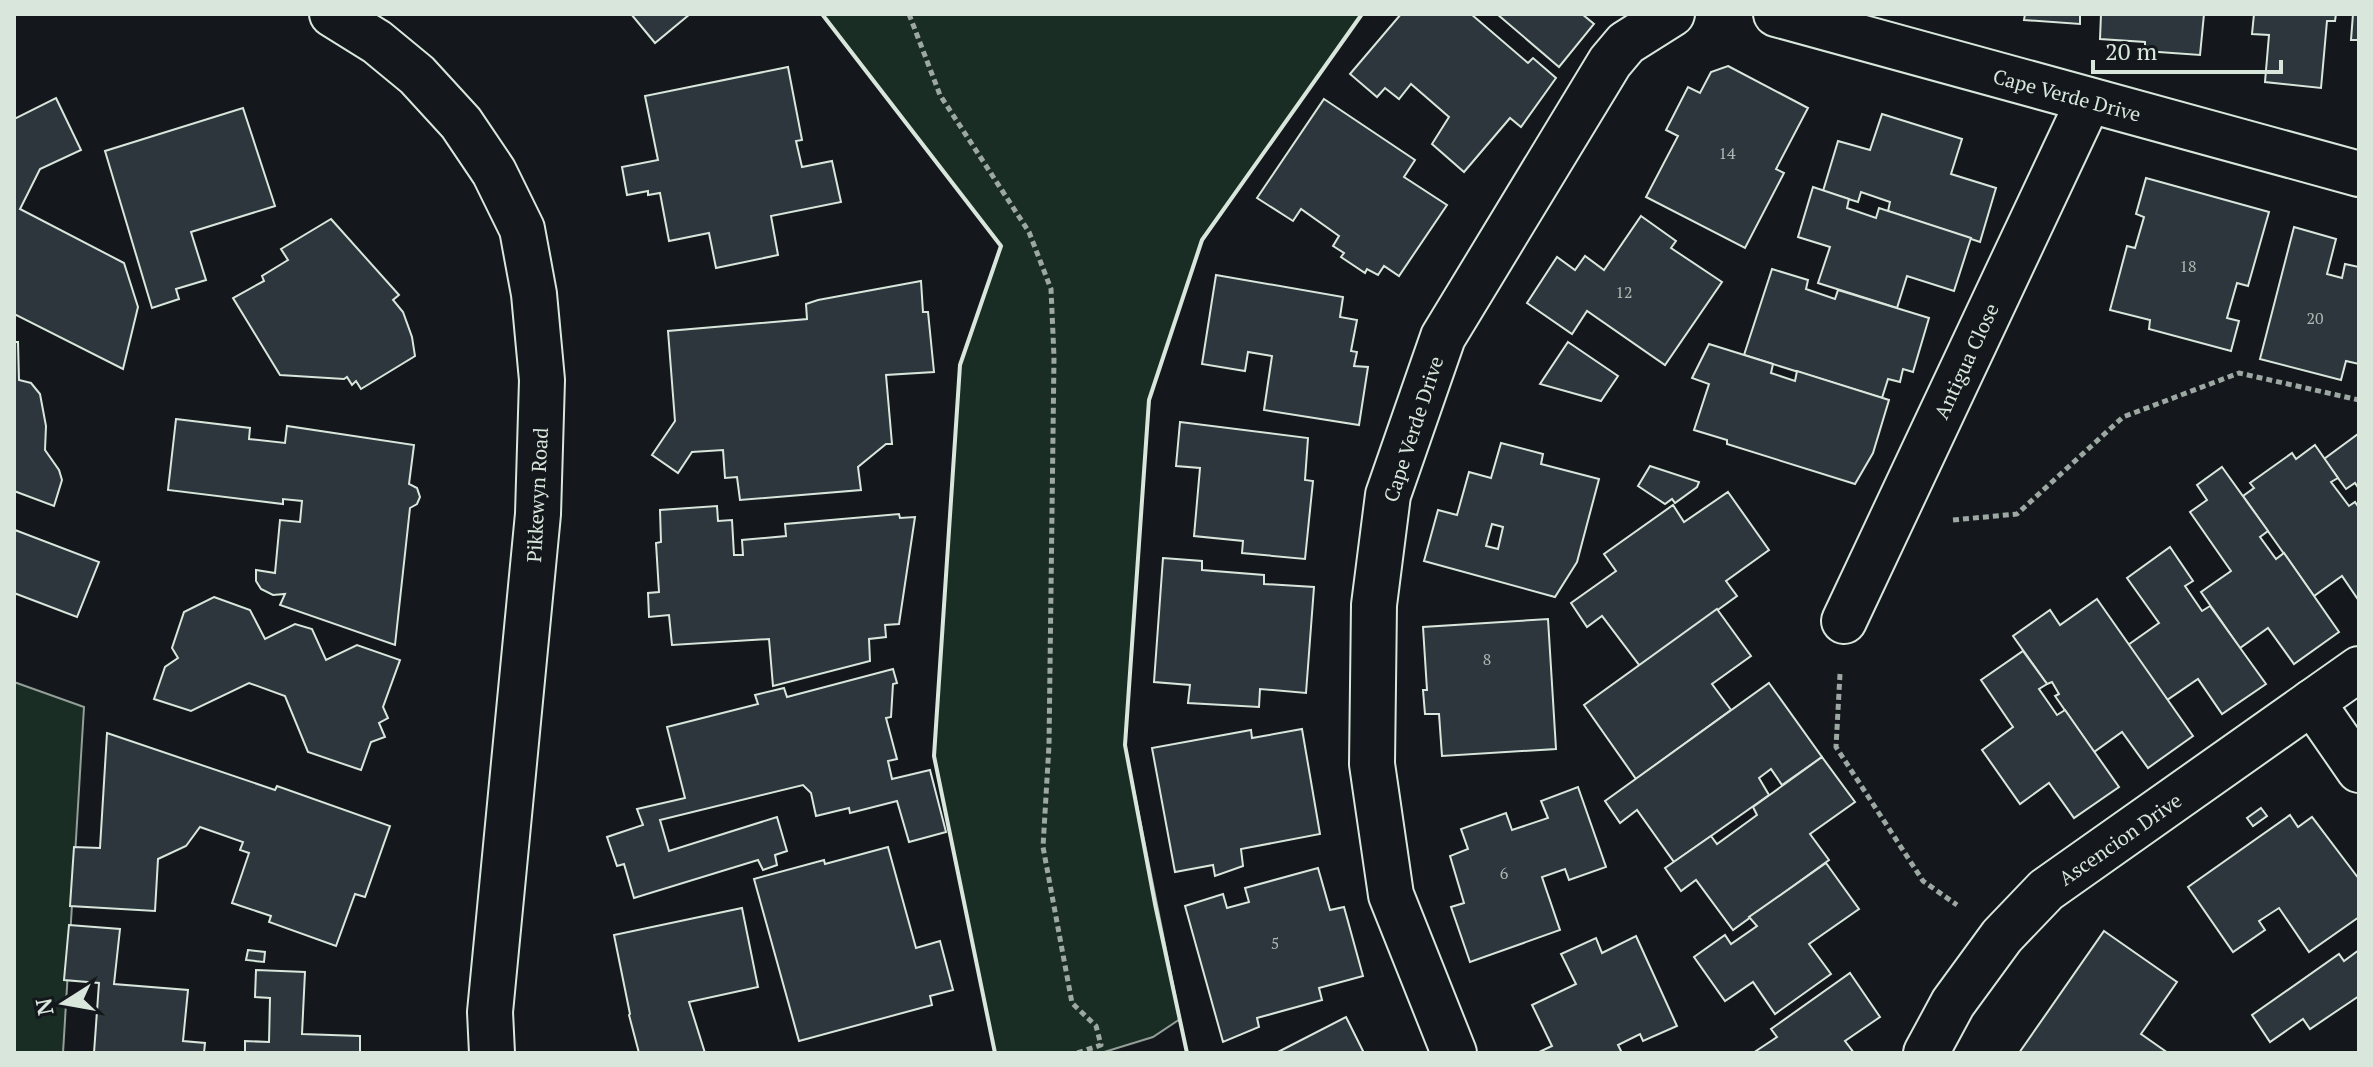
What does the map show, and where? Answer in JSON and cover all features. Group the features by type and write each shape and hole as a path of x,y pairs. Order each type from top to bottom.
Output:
{"street":[{"name":"Pikkewyn Road","path":"332,14 377,42 417,75 461,123 494,172 522,229 534,294 542,380 538,514 490,1012 492,1053"},
{"name":"Cape Verde Drive","path":"1454,1053 1391,895 1372,764 1374,605 1388,495 1443,337 1610,62 1626,43 1672,14"},
{"name":"Cape Verde Drive","path":"1776,14 2359,174"},
{"name":"Antigua Close","path":"1844,621 2088,102"},
{"name":"Ascencion Drive","path":"1926,1053 1953,1003 2002,936 2046,890 2359,669"},
{"path":"2312,702 2359,770"}],"path":[{"path":"909,14 940,95 1029,232 1051,289 1054,357 1049,745 1043,847 1072,1003 1096,1026 1101,1045 1077,1053"},
{"path":"1874,555 1956,519 2017,514 2123,417 2239,373 2359,400"},
{"path":"1844,621 1836,747 1923,881 2002,936"}],"green space":[{"path":"822,14 1362,14 1202,240 1149,400 1125,745 1180,1019 1153,1037 1101,1053 995,1053 934,756 960,365 1001,246"},
{"path":"14,682 84,707 63,1053 14,1053"}],"building":[{"path":"631,14 690,14 655,43"},
{"path":"1401,14 1471,14 1528,63 1533,58 1556,78 1521,127 1510,118 1464,172 1432,144 1449,117 1411,84 1399,99 1385,88 1377,97 1350,74"},
{"path":"1497,14 1582,14 1594,24 1559,67"},
{"path":"2025,14 2080,14 2080,24 2024,20"},
{"path":"2101,14 2204,14 2200,55 2145,51 2145,42 2100,39"},
{"path":"2254,14 2336,14 2335,21 2327,21 2321,88 2265,82 2269,35 2252,34"},
{"path":"2353,14 2359,14 2359,40 2351,40"},
{"path":"1728,66 1808,108 1776,169 1784,173 1745,248 1646,197 1678,136 1666,130 1688,87 1700,93 1711,72"},
{"path":"788,67 802,140 796,141 802,167 832,161 841,202 771,216 778,255 716,268 709,233 669,241 660,193 648,195 648,191 627,195 622,167 658,160 645,96"},
{"path":"56,98 81,150 40,169 20,209 124,263 138,307 123,369 14,314 14,119"},
{"path":"1324,99 1415,160 1404,177 1447,205 1399,276 1384,266 1378,275 1367,269 1365,273 1341,257 1344,253 1333,246 1339,236 1301,209 1293,221 1257,198"},
{"path":"243,108 275,206 191,232 206,280 176,289 179,299 152,308 105,151"},
{"path":"1882,114 1962,139 1951,174 1996,188 1980,242 1888,211 1890,202 1861,192 1858,202 1823,191 1838,141 1870,150"},
{"path":"2146,178 2269,212 2248,286 2237,283 2227,318 2239,321 2231,351 2149,329 2150,320 2110,310 2127,246 2135,248 2144,217 2136,214"},
{"path":"1813,187 1849,199 1847,208 1876,218 1879,208 1971,238 1954,291 1907,276 1897,308 1818,283 1830,247 1798,237"},
{"path":"1641,216 1676,241 1671,248 1722,282 1665,365 1587,311 1572,334 1527,303 1557,257 1575,270 1585,256 1604,270"},
{"path":"331,219 399,295 393,300 403,312 412,337 415,356 361,389 356,381 352,385 347,377 280,375 233,298 264,281 262,276 288,260 281,249"},
{"path":"2294,227 2336,239 2327,274 2342,278 2345,264 2359,267 2359,364 2346,361 2341,380 2260,359"},
{"path":"1772,269 1808,280 1806,289 1835,299 1838,290 1929,318 1913,372 1903,369 1900,382 1888,379 1882,398 1744,355"},
{"path":"1216,275 1343,297 1340,317 1357,320 1351,351 1357,352 1354,366 1368,367 1359,425 1264,410 1272,356 1248,352 1245,371 1202,364"},
{"path":"921,281 923,312 928,312 934,372 886,375 892,444 886,444 858,467 861,490 740,500 737,477 725,478 723,450 692,452 678,473 652,455 675,421 668,331 807,319 806,304 818,300"},
{"path":"14,342 18,342 19,380 31,383 40,394 46,426 45,450 62,480 54,506 14,491"},
{"path":"1568,342 1618,376 1601,401 1540,384"},
{"path":"1709,344 1773,364 1771,373 1795,381 1797,371 1889,400 1873,453 1855,484 1727,444 1727,440 1694,430 1709,384 1692,378"},
{"path":"176,419 250,428 249,439 285,443 287,426 414,445 409,484 417,488 420,497 417,504 410,508 395,645 280,605 285,594 273,595 261,589 256,581 256,570 275,573 280,520 300,522 302,501 283,499 283,504 168,490"},
{"path":"1180,422 1308,438 1305,480 1313,481 1305,559 1242,553 1243,541 1194,536 1200,468 1176,466"},
{"path":"2358,434 2359,489 2355,483 2346,489 2324,459"},
{"path":"1501,443 1543,454 1541,464 1599,479 1577,562 1555,597 1424,561 1438,510 1457,515 1469,472 1491,478","holes":["1492,524 1503,527 1498,549 1486,546"]},
{"path":"2315,445 2338,478 2331,482 2349,506 2355,502 2359,508 2359,601 2342,576 2314,596 2243,496 2254,488 2250,483 2292,453 2296,459"},
{"path":"1650,466 1699,482 1697,487 1675,503 1672,499 1665,504 1638,486"},
{"path":"2222,467 2268,531 2260,537 2276,559 2284,553 2339,632 2294,664 2268,628 2240,648 2201,592 2231,571 2190,512 2207,500 2197,485"},
{"path":"1728,492 1769,550 1726,581 1737,596 1640,666 1602,616 1587,627 1571,603 1616,571 1604,554 1673,505 1684,522"},
{"path":"717,506 718,521 732,520 734,555 743,555 742,540 786,536 785,524 899,514 900,518 915,517 899,624 885,625 886,637 869,639 870,661 773,686 769,639 672,645 669,615 649,617 648,593 659,592 656,543 661,542 660,510"},
{"path":"15,530 99,562 77,617 14,593"},
{"path":"2170,547 2193,581 2185,586 2202,611 2210,606 2266,684 2222,714 2198,679 2167,700 2128,645 2159,623 2127,578"},
{"path":"1163,558 1202,561 1202,570 1264,575 1264,584 1314,587 1306,693 1260,689 1259,707 1188,703 1190,685 1154,682"},
{"path":"214,597 250,610 265,639 295,624 312,629 326,660 357,645 400,660 383,707 388,718 379,723 385,737 371,742 361,770 308,752 285,696 249,683 191,711 154,699 165,667 178,658 172,648 184,612"},
{"path":"2097,599 2193,736 2148,768 2122,732 2094,752 2055,696 2059,694 2052,682 2047,684 2013,636 2050,610 2060,625"},
{"path":"1717,609 1751,656 1712,684 1731,710 1636,779 1584,705"},
{"path":"1548,619 1556,749 1442,756 1439,714 1425,714 1423,690 1427,690 1423,627"},
{"path":"2023,651 2047,684 2039,689 2057,715 2065,710 2119,787 2074,818 2049,783 2020,804 1982,750 2013,727 1981,680"},
{"path":"893,669 897,683 893,684 891,717 886,718 897,759 888,761 892,779 930,770 946,832 909,842 897,801 850,813 849,808 816,816 811,793 803,785 660,820 669,851 777,817 787,851 775,855 777,865 763,870 758,860 634,898 624,864 617,866 607,837 643,825 637,809 685,798 667,727 758,704 755,695 784,688 787,697"},
{"path":"1769,683 1822,757 1782,785 1771,769 1759,778 1769,795 1674,862 1637,810 1620,823 1605,801"},
{"path":"1302,729 1320,834 1241,849 1243,866 1215,876 1213,865 1175,872 1152,748 1251,730 1252,738"},
{"path":"107,733 275,790 277,786 390,826 365,897 355,894 336,946 269,922 271,916 232,903 249,853 240,850 243,842 200,827 186,846 158,859 155,911 70,906 74,847 100,848"},
{"path":"1822,757 1855,802 1810,834 1829,860 1733,930 1696,880 1681,891 1665,868 1711,836 1717,844 1757,815 1753,807"},
{"path":"1578,787 1606,867 1569,880 1565,869 1542,877 1560,930 1470,962 1451,907 1464,903 1450,856 1468,849 1461,829 1506,813 1512,830 1548,818 1541,801"},
{"path":"2261,808 2267,816 2253,826 2247,818"},
{"path":"2290,815 2298,827 2312,817 2359,879 2359,917 2309,952 2279,908 2259,921 2265,930 2233,952 2188,887"},
{"path":"888,847 916,948 940,941 953,990 930,996 932,1005 799,1041 754,879"},
{"path":"1826,863 1859,909 1809,944 1831,974 1775,1014 1753,982 1725,1001 1694,957 1725,935 1731,944 1757,926 1749,917"},
{"path":"1318,868 1330,910 1344,907 1363,976 1319,988 1322,1000 1257,1018 1259,1027 1223,1042 1185,906 1223,894 1227,908 1249,902 1245,888"},
{"path":"742,908 758,987 689,1002 705,1053 639,1053 614,935"},
{"path":"69,925 120,929 114,984 188,990 183,1041 205,1043 204,1053 94,1053 99,983 64,980"},
{"path":"2104,931 2177,982 2141,1034 2168,1053 2019,1053"},
{"path":"1636,936 1677,1026 1643,1041 1640,1034 1618,1045 1622,1053 1537,1053 1552,1046 1532,1005 1576,984 1561,954 1596,938 1602,953"},
{"path":"248,950 265,952 264,962 246,960"},
{"path":"2359,950 2359,996 2310,1029 2303,1019 2270,1042 2252,1015 2339,954 2344,961"},
{"path":"256,970 305,972 302,1034 360,1036 360,1052 364,1053 245,1053 245,1041 269,1042 270,998 255,997"},
{"path":"1850,973 1880,1017 1845,1041 1854,1053 1753,1053 1777,1037 1771,1029"},
{"path":"1346,1017 1364,1053 1276,1053"}],"wall":[{"path":"822,14 1001,246 960,365 934,756 995,1053"},
{"path":"1187,1053 1125,745 1149,400 1202,240 1362,14"}]}
